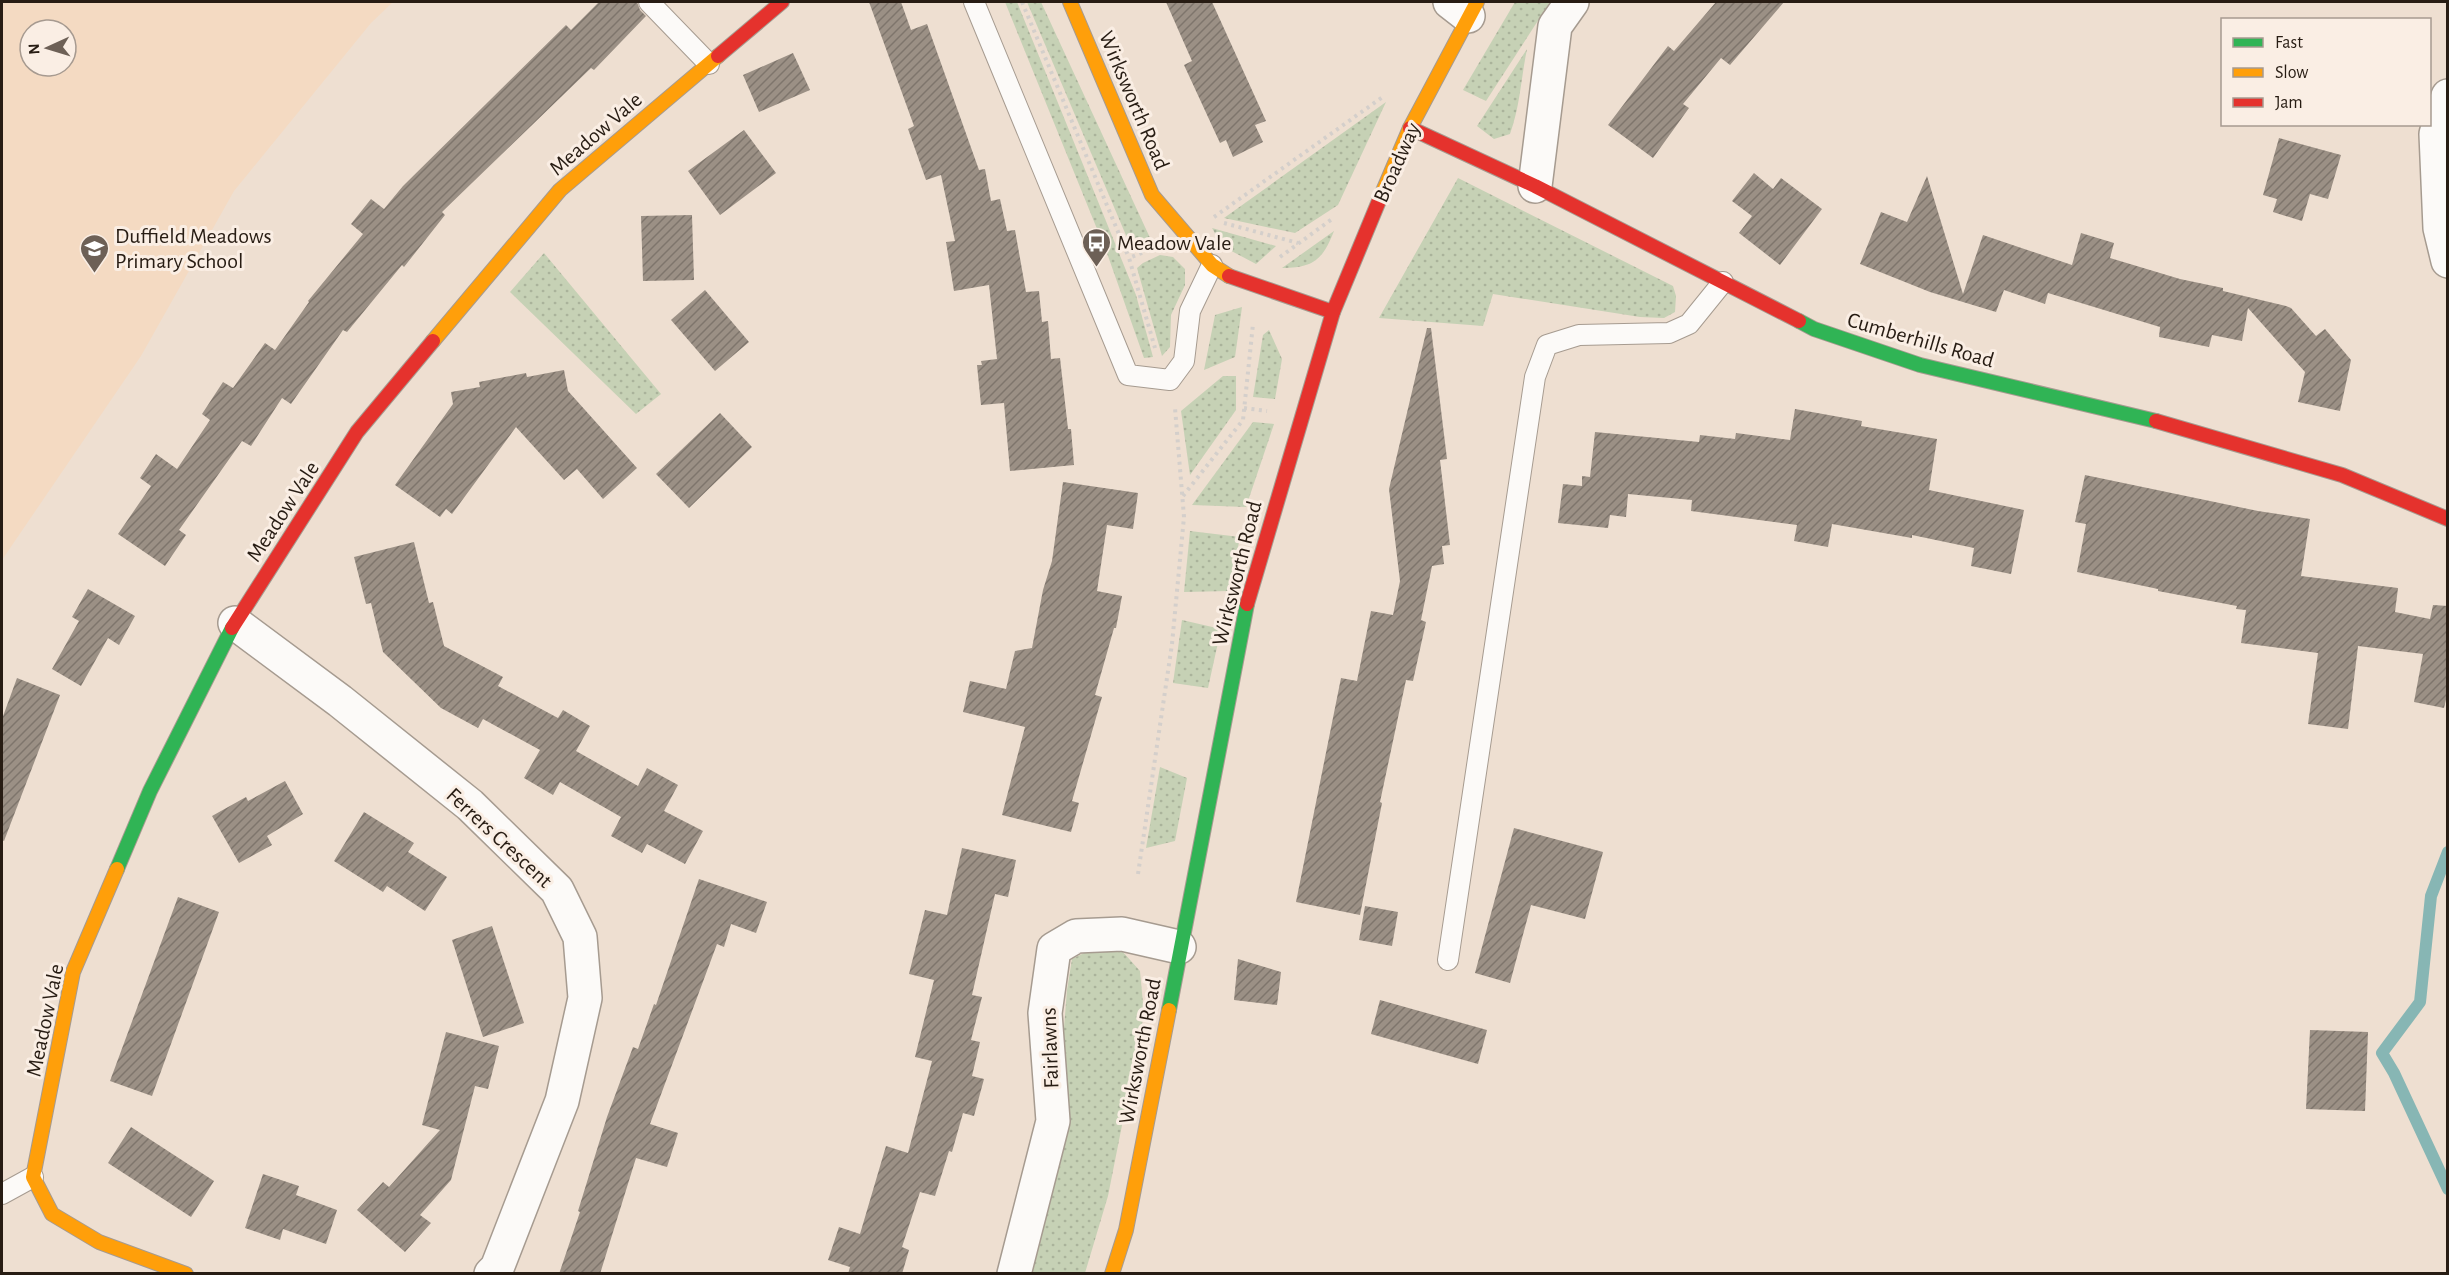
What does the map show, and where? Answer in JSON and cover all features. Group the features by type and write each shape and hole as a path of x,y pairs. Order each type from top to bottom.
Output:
{"street":[{"name":"Meadow Vale","path":"33,1177 74,972 150,791 235,623 357,432 560,190 782,2"},
{"name":"Wirksworth Road","path":"1070,2 1152,195 1185,236 1212,265 1235,279 1333,312 1247,604 1126,1230 1112,1274"},
{"path":"1535,186 1555,26 1572,2"},
{"name":"Broadway","path":"1333,312 1410,128 1465,6"},
{"path":"2448,96 2436,134 2440,228 2448,261"},
{"name":"Cumberhills Road","path":"1410,128 1535,186 1814,329 1920,365 2156,421 2342,475 2448,519"},
{"name":"Ferrers Crescent","path":"235,623 340,701 470,805 557,890 580,936 585,998 562,1101 497,1268 491,1274"},
{"name":"Fairlawns","path":"1014,1274 1053,1120 1045,1013 1054,949 1076,936 1122,934 1179,947"},
{"path":"33,1177 52,1214 99,1242 186,1274"}],"lane":[{"path":"649,2 709,64"},
{"path":"974,2 1128,375 1170,380 1184,361 1190,311 1212,265"},
{"path":"1448,960 1535,377 1547,345 1579,335 1669,333 1689,324 1723,282"},
{"path":"2,1194 33,1177"}],"path":[{"path":"1022,2 1129,258 1160,367 1170,380 1176,418 1184,517 1172,644 1138,874"},
{"path":"1299,243 1211,219 1386,94 1419,110"},
{"path":"1182,497 1243,420 1255,311 1261,288 1280,257 1338,215 1369,224"},
{"path":"1129,258 1185,236"}],"shaded area":[{"name":"Duffield Meadows Primary School","path":"2,2 393,2 371,23 234,191 141,356 2,560"}],"green space":[{"path":"1005,2 1017,2 1136,295 1153,357 1144,358 1108,256"},
{"path":"1027,2 1041,2 1151,240 1128,240"},
{"path":"1515,2 1550,2 1486,101 1463,90"},
{"path":"1527,49 1510,134 1494,139 1477,126"},
{"path":"1386,102 1338,205 1295,233 1224,218"},
{"path":"1458,178 1673,286 1676,296 1675,312 1664,318 1640,317 1493,294 1483,326 1379,318"},
{"path":"1212,228 1276,246 1256,264 1222,246"},
{"path":"1334,231 1326,249 1316,260 1302,266 1282,268"},
{"path":"544,253 661,394 636,414 510,292"},
{"path":"1160,255 1173,257 1185,269 1185,285 1171,315 1170,347 1162,356 1137,268"},
{"path":"1242,307 1235,357 1204,370 1215,315"},
{"path":"1269,330 1282,359 1275,399 1253,397 1263,335"},
{"path":"1223,376 1236,376 1236,410 1190,475 1181,411"},
{"path":"1253,422 1274,424 1246,507 1192,505"},
{"path":"1190,531 1240,537 1229,591 1184,592"},
{"path":"1182,620 1221,629 1208,688 1173,683"},
{"path":"1160,767 1187,778 1175,841 1146,848"},
{"path":"1096,947 1122,951 1140,971 1144,1014 1108,1196 1085,1273 1032,1274 1064,1145 1062,1053 1072,959"}],"building":[{"path":"599,2 637,2 640,10 646,16 594,70 591,68 442,212 445,215 404,267 402,265 347,332 343,330 291,404 282,398 251,446 242,441 179,530 186,535 165,566 118,534 151,486 140,478 156,454 177,469 210,420 202,414 223,382 233,388 265,343 275,350 308,301 363,234 351,224 371,199 384,209 403,186 566,25 571,30"},
{"path":"869,2 901,2 911,30 927,24 979,170 985,169 991,201 1000,199 1007,231 1015,230 1026,292 1039,291 1042,322 1048,321 1051,359 1060,358 1074,465 1010,471 1004,403 981,405 977,365 982,365 981,361 997,359 989,285 954,291 946,242 955,241 941,175 926,180 908,129 914,126"},
{"path":"1166,2 1212,2 1266,121 1255,125 1263,142 1233,157 1226,140 1220,143 1184,65 1192,61"},
{"path":"1716,2 1784,2 1730,65 1721,58 1683,104 1689,108 1653,158 1608,125 1668,46 1674,51"},
{"path":"793,53 810,90 759,112 743,75"},
{"path":"744,130 776,173 720,215 688,171"},
{"path":"2279,138 2341,155 2328,199 2310,194 2302,221 2273,212 2277,199 2263,195"},
{"path":"1754,173 1773,189 1781,178 1822,209 1780,265 1739,233 1752,216 1732,201"},
{"path":"1927,176 1963,294 1983,235 2072,265 2081,233 2114,243 2110,258 2180,279 2223,288 2223,291 2286,306 2291,308 2316,336 2325,329 2351,360 2340,411 2298,402 2305,372 2248,308 2242,341 2212,335 2209,347 2159,337 2160,327 2048,293 2045,304 2004,290 1996,312 1930,292 1860,264 1881,212 1907,222"},
{"path":"692,215 694,280 643,281 641,216"},
{"path":"705,290 749,342 715,371 671,320"},
{"path":"1427,328 1431,328 1447,459 1440,460 1450,545 1442,546 1444,564 1432,566 1421,620 1426,622 1413,681 1406,680 1380,802 1382,803 1360,915 1296,902 1341,678 1357,681 1371,611 1393,615 1400,581 1389,489"},
{"path":"564,370 568,391 637,468 603,499 577,469 564,480 516,427 452,514 446,509 440,517 395,485 453,404 451,392 480,387 479,382 526,373 527,377"},
{"path":"1795,409 1862,421 1861,426 1937,439 1929,490 2024,510 2011,574 1971,566 1974,548 1912,535 1912,538 1832,524 1828,547 1794,541 1797,525 1691,511 1692,500 1628,494 1626,517 1610,515 1608,528 1558,523 1563,484 1582,486 1582,476 1590,477 1595,432 1699,442 1700,435 1735,439 1736,433 1790,440"},
{"path":"720,413 752,447 689,508 656,474"},
{"path":"2085,475 2258,511 2310,519 2301,576 2398,588 2395,612 2430,619 2433,605 2448,606 2448,691 2444,708 2414,702 2423,654 2358,646 2348,729 2308,724 2318,653 2241,643 2246,610 2236,609 2237,606 2077,572 2086,524 2075,522"},
{"path":"1063,482 1138,493 1133,529 1107,525 1097,591 1122,596 1116,628 1114,628 1095,695 1102,697 1072,801 1079,803 1071,832 1002,815 1025,727 963,712 970,681 1006,689 1015,651 1032,648 1043,590 1052,561"},
{"path":"414,542 429,603 433,602 444,646 503,677 498,686 558,718 563,710 590,726 576,751 638,786 647,768 678,785 664,811 703,831 685,864 647,844 642,853 611,836 621,817 560,782 553,795 524,778 540,750 483,719 478,728 441,708 383,652 371,603 366,604 354,557"},
{"path":"88,589 135,616 119,645 108,638 81,686 52,669 79,621 72,617"},
{"path":"17,678 60,695 4,841 2,840 2,719"},
{"path":"285,781 303,814 267,836 272,845 239,863 212,816 246,797 248,801"},
{"path":"364,812 414,843 408,852 447,877 425,911 387,886 383,892 334,861"},
{"path":"1514,828 1603,852 1585,919 1531,905 1510,983 1475,973"},
{"path":"962,848 1016,860 1008,897 995,894 972,995 982,997 971,1040 980,1042 972,1076 984,1079 974,1116 963,1113 952,1152 949,1151 935,1196 920,1192 902,1247 909,1250 902,1274 848,1274 850,1267 828,1260 839,1227 860,1234 886,1146 908,1153 932,1061 915,1057 934,980 909,974 925,910 947,915"},
{"path":"699,879 767,902 756,933 731,924 724,947 717,944 650,1124 678,1133 667,1167 636,1158 600,1274 559,1274 580,1212 578,1211 607,1117 633,1047 638,1049 654,1004 656,1005"},
{"path":"178,897 219,912 152,1096 110,1081"},
{"path":"1365,906 1398,912 1392,946 1359,940"},
{"path":"492,926 524,1023 483,1037 452,940"},
{"path":"1238,959 1281,972 1277,1005 1234,1000"},
{"path":"1380,1000 1487,1030 1478,1064 1371,1034"},
{"path":"2310,1030 2368,1032 2365,1111 2306,1109"},
{"path":"446,1032 499,1046 488,1089 475,1086 451,1180 420,1215 431,1223 405,1252 357,1210 383,1182 389,1187 440,1130 422,1125"},
{"path":"131,1127 214,1181 191,1217 108,1163"},
{"path":"263,1174 299,1186 296,1195 337,1210 326,1244 283,1229 280,1240 245,1228"}],"waterway":[{"path":"2448,852 2431,896 2420,1002 2382,1053 2394,1073 2448,1189"}],"traffic: fast":[{"path":"1799,321 1814,329 1920,365 2156,421"},
{"path":"1169,1010 1247,604"},
{"path":"117,869 150,791 232,628"}],"traffic: slow":[{"path":"1070,2 1152,195 1212,265 1229,276"},
{"path":"1381,196 1410,128 1477,2"},
{"path":"433,341 560,190 718,56"},
{"path":"117,869 73,972 33,1177 52,1214 99,1242 186,1274"},
{"path":"1112,1274 1126,1230 1169,1010"}],"traffic: jam":[{"path":"718,56 782,2"},
{"path":"1410,128 1535,186 1799,321"},
{"path":"1247,604 1333,312 1381,196"},
{"path":"1229,276 1333,312"},
{"path":"232,628 357,432 433,341"},
{"path":"2156,421 2342,475 2448,519"}],"place":[{"name":"Meadow Vale","path":"1096,268"},
{"name":"Duffield Meadows Primary School","path":"94,274"}]}
